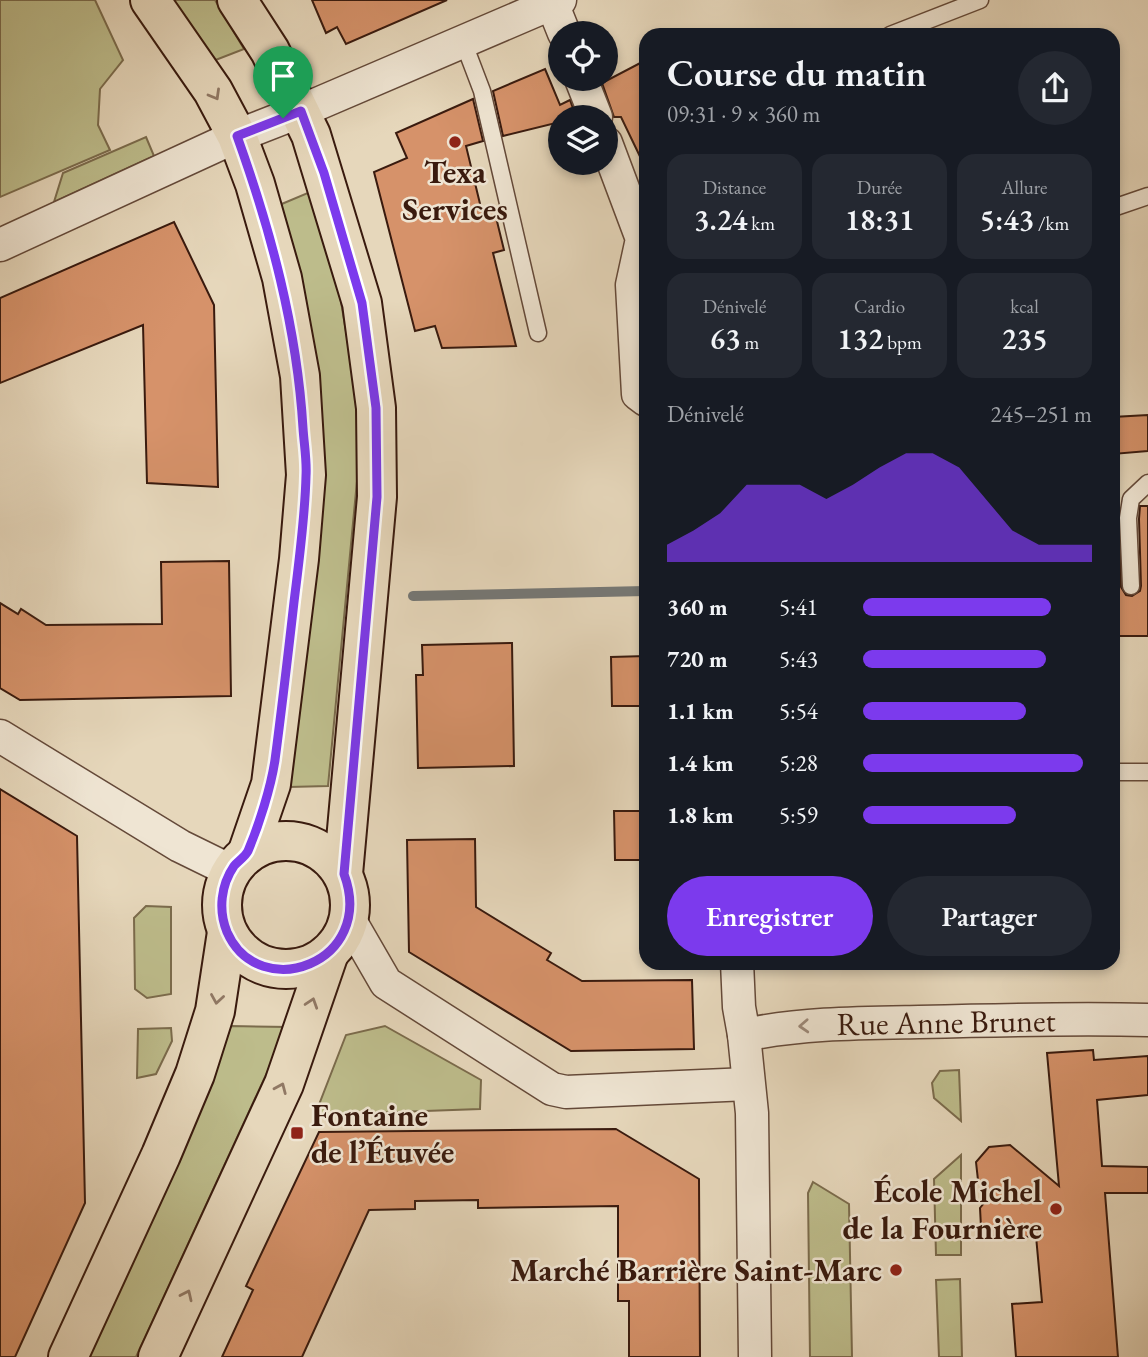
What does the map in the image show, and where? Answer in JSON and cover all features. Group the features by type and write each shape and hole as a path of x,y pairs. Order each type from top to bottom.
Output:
{"main road":[{"path":"150,0 213,91 237,136 282,278 300,376 306,475 275,760 271,784 239,862 223,891 222,912 228,932 249,958 265,966 281,969 307,965 329,953 342,938 349,919 351,904 344,874 377,497 376,408 362,303 324,173 301,111 270,51 237,0"},
{"path":"239,862 263,844 281,840 300,841 325,853 344,874"},
{"path":"68,1357 162,1154 195,1074 215,1011 228,932"},
{"path":"158,1357 284,1084 329,953"}],"street":[{"path":"0,245 237,136 556,2 561,21"},
{"path":"618,175 639,231"},
{"path":"639,253 632,285 639,395"},
{"path":"0,736 180,846 239,862"},
{"path":"349,919 386,983 552,1089 607,1090 748,1084"},
{"path":"737,970 753,1133 755,1357"},
{"name":"Rue Anne Brunet","path":"744,1035 786,1027 844,1024 970,1020 1148,1020"}],"lane":[{"path":"908,28 980,0"},
{"path":"463,41 482,91 538,333"},
{"path":"1120,206 1148,196"},
{"path":"1131,586 1128,517 1131,499 1148,483"},
{"path":"1120,772 1148,772"}],"shaded area":[{"path":"0,0 95,0 123,60 100,89 98,125 110,150 0,197"},
{"path":"170,0 215,0 244,49 213,61"},
{"path":"146,137 154,156 54,202 63,173"},
{"path":"310,192 335,266 357,397 357,481 328,786 289,787 310,608 277,206"},
{"path":"146,906 171,907 171,994 147,998 135,989 134,918"},
{"path":"231,1026 288,1027 136,1357 86,1357 205,1098"},
{"path":"385,1026 481,1080 480,1109 315,1115 346,1035"},
{"path":"171,1028 172,1041 156,1074 137,1078 138,1029"},
{"path":"959,1070 961,1121 934,1098 932,1083 940,1071"},
{"path":"961,1155 961,1255 936,1255 934,1179"},
{"path":"813,1182 849,1204 852,1357 810,1357 808,1193"},
{"path":"960,1279 962,1357 939,1357 936,1280"}],"building":[{"path":"312,0 447,0 346,44 337,27 326,33"},
{"path":"639,64 639,154 621,117 618,117 618,105 610,105 605,91 618,91 618,75"},
{"path":"545,69 548,91 554,91 560,105 548,105 548,125 503,136 493,91"},
{"path":"473,99 483,141 466,146 482,212 494,209 504,250 493,253 516,346 442,348 435,326 415,331 374,172 407,158 396,133"},
{"path":"174,222 214,305 218,487 147,483 143,325 0,383 0,298"},
{"path":"1148,415 1148,451 1120,453 1120,417"},
{"path":"1140,506 1148,506 1148,636 1120,636 1120,547 1121,587 1126,595 1132,596 1140,591 1141,586"},
{"path":"229,561 231,696 20,700 0,688 0,603 18,614 21,609 46,625 162,624 161,562"},
{"path":"512,643 514,766 418,768 416,675 423,675 422,645"},
{"path":"639,656 639,706 612,706 611,657"},
{"path":"0,789 77,836 85,1203 15,1357 0,1357"},
{"path":"614,811 639,811 639,860 615,860"},
{"path":"475,839 476,907 551,953 547,960 582,981 692,980 694,1049 571,1051 409,952 407,840"},
{"path":"1093,1050 1094,1060 1148,1056 1148,1095 1097,1100 1102,1166 1148,1167 1148,1193 1105,1193 1118,1357 1016,1357 1012,1304 1042,1302 1036,1236 997,1239 981,1227 980,1208 992,1193 978,1180 976,1162 989,1147 1010,1145 1059,1186 1047,1053"},
{"path":"616,1129 699,1179 700,1357 629,1357 629,1301 618,1301 618,1206 478,1208 478,1200 415,1201 415,1209 369,1210 302,1357 222,1357 253,1290 246,1286 319,1132"}],"waterway":[{"path":"413,596 639,591"}],"place":[{"name":"Texa Services","path":"455,142"},
{"name":"Fontaine de l’Étuvée","path":"297,1133"},
{"name":"École Michel de la Fournière","path":"1056,1209"},
{"name":"Marché Barrière Saint-Marc","path":"896,1270"}],"route":[{"path":"301,111 312,135 362,303 376,408 377,497 344,874 351,904 349,919 342,938 329,953 315,963 281,969 265,966 249,958 228,932 222,912 223,891 231,872 247,853 271,784 299,559 306,475 300,376 282,278 237,136 283,118 301,111"}]}
